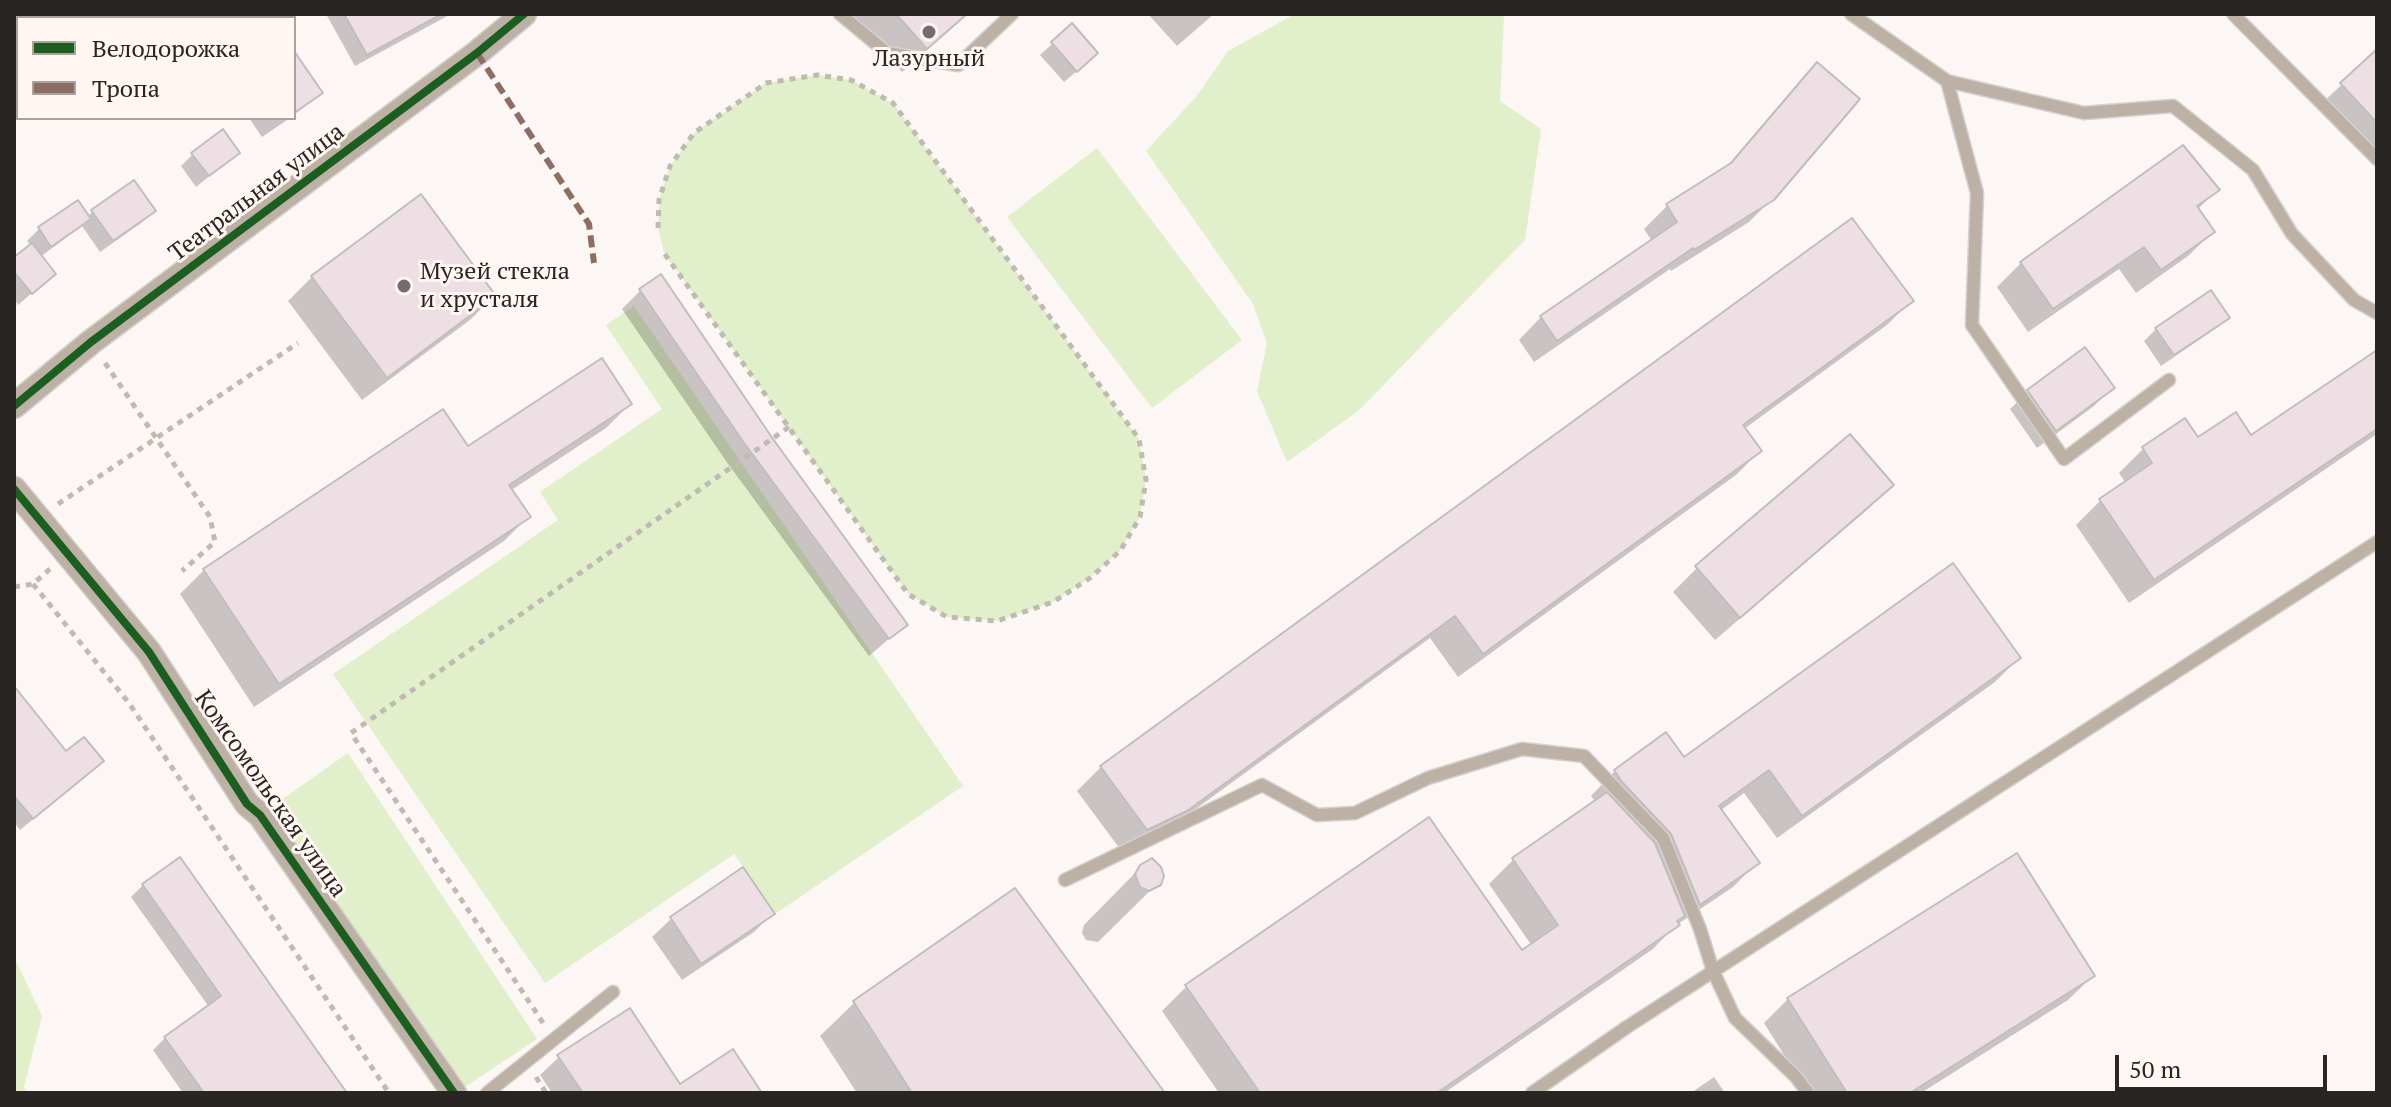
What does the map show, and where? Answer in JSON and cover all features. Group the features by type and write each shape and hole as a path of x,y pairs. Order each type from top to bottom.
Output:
{"street":[{"name":"Театральная улица","path":"14,406 91,342 477,53 524,14"},
{"name":"Комсомольская улица","path":"14,489 149,652 247,804 260,815 454,1093"}],"lane":[{"path":"840,14 887,53 958,65 1012,14"},
{"path":"1851,14 1947,81 2084,113 2173,106 2253,170 2292,234 2354,300 2377,313"},
{"path":"2233,14 2377,159"},
{"path":"1947,81 1977,193 1972,325 2064,459 2169,380"},
{"path":"1532,1093 1713,971 2377,542"},
{"path":"1065,880 1262,785 1317,815 1355,813 1428,778 1522,749 1584,756 1663,838 1700,929 1713,971 1735,1018 1796,1077 1808,1093"},
{"path":"487,1093 613,992"}],"path":[{"path":"658,228 659,200 670,166 694,133 766,83 817,75 851,80 893,103 1139,439 1146,480 1140,517 1120,551 1090,578 1053,602 997,621 947,617 908,594 664,253"},
{"path":"91,342 210,517 215,542 182,571"},
{"path":"38,517 298,343"},
{"path":"554,1040 351,733 789,427"},
{"path":"14,587 33,584 67,553"},
{"path":"33,584 129,703 389,1093"}],"green space":[{"path":"1295,14 1504,14 1500,101 1541,129 1525,240 1358,411 1287,462 1257,391 1267,343 1253,304 1146,151 1196,97 1228,51"},
{"path":"817,75 851,80 893,103 1139,439 1146,480 1140,517 1120,551 1090,578 1053,602 997,621 947,617 908,594 664,253 658,228 659,200 670,166 694,133 766,83"},
{"path":"1097,148 1242,340 1152,408 1007,217"},
{"path":"634,306 963,786 775,914 734,854 545,983 333,674 558,520 540,492 662,409 606,325"},
{"path":"348,753 537,1039 456,1093 260,815"},
{"path":"14,957 42,1016 24,1087 26,1093 14,1093"}],"building":[{"path":"344,14 442,14 367,55"},
{"name":"Лазурный","path":"896,14 967,14 927,49"},
{"path":"1072,23 1098,53 1077,72 1051,42"},
{"path":"2377,49 2377,123 2340,83"},
{"path":"296,54 323,93 296,112"},
{"path":"1817,62 1860,99 1774,200 1693,248 1557,341 1540,316 1677,222 1666,204 1731,163"},
{"path":"223,129 240,153 209,176 191,153"},
{"path":"2183,145 2220,190 2197,206 2215,232 2161,270 2144,247 2053,309 2020,262"},
{"path":"134,180 156,211 113,241 91,210"},
{"name":"Музей стекла и хрусталя","path":"421,194 496,296 387,378 311,276"},
{"path":"78,200 91,219 51,247 38,227"},
{"path":"1852,218 1914,301 1743,425 1762,451 1483,654 1455,616 1187,811 1147,830 1100,766"},
{"path":"32,243 56,274 32,294 14,272 14,257"},
{"path":"661,274 773,439 908,625 889,639 744,443 639,289"},
{"path":"2211,290 2230,318 2174,355 2155,328"},
{"path":"2085,347 2115,388 2056,431 2027,390"},
{"path":"2377,350 2377,429 2154,580 2099,499 2152,463 2142,447 2185,418 2198,437 2236,412 2251,435"},
{"path":"602,358 632,404 509,485 531,517 279,684 203,569 443,409 468,446"},
{"path":"1850,434 1894,485 1740,618 1695,566"},
{"path":"1953,563 2021,658 1802,816 1769,770 1719,806 1760,863 1700,905 1671,834 1614,770 1666,732 1684,757"},
{"path":"14,686 66,751 84,737 104,761 33,819 14,796"},
{"path":"1607,792 1655,843 1685,916 1677,921 1680,925 1437,1093 1260,1093 1185,985 1429,817 1522,950 1558,925 1512,858"},
{"path":"2017,853 2095,976 1910,1093 1847,1093 1787,998"},
{"path":"180,857 347,1093 204,1093 164,1037 221,996 142,884"},
{"path":"1152,858 1161,867 1164,876 1161,885 1149,891 1140,887 1135,874 1140,865"},
{"path":"743,867 775,914 701,964 670,917"},
{"path":"1015,888 1165,1093 912,1093 853,1001"},
{"path":"630,1008 680,1084 733,1049 762,1093 583,1093 557,1055"}],"marked path":[{"path":"477,53 589,224 594,263"}],"cycle path":[{"path":"14,406 91,342 477,53 524,14"},
{"path":"14,489 149,652 247,804 260,815 454,1093"}],"place":[{"name":"Лазурный","path":"929,32"},
{"name":"Музей стекла и хрусталя","path":"404,286"}]}
